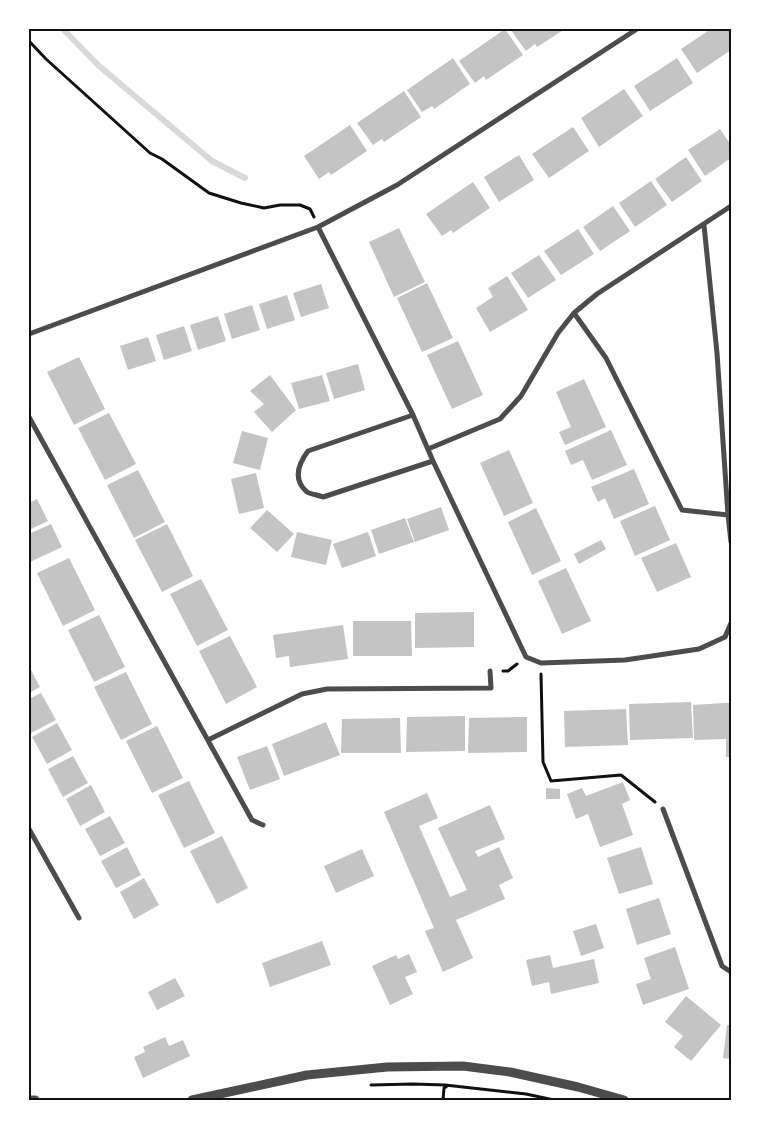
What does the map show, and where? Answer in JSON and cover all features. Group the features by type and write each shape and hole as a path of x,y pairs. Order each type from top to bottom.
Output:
{"street":[{"path":"29,334 318,227 397,185 637,29"},
{"path":"428,449 500,419 521,396 558,333 574,313 597,294 731,206"},
{"path":"704,224 717,353 731,542"},
{"path":"318,227 413,414 433,461 526,657 541,663 625,660 699,649 725,637 731,623"},
{"path":"574,313 606,358 682,510 728,515"},
{"path":"413,414 308,451 299,463 298,480 307,492 322,497 433,461"},
{"path":"29,417 252,820 263,825"},
{"path":"208,740 302,694 327,689 491,688 490,671"},
{"path":"663,809 722,966 731,972"},
{"path":"29,829 79,918"},
{"path":"192,1100 307,1075 387,1067 463,1066 578,1087 624,1100"},
{"path":"30,1100 35,1100"}],"path":[{"path":"29,41 46,59 150,153 162,159 209,193 264,208 280,205 300,205 310,209 318,227"},
{"path":"490,671 508,671 526,657"},
{"path":"541,663 543,762 551,781 621,775 663,809"},
{"path":"443,1100 445,1085"},
{"path":"362,1086 445,1085 526,1094 554,1100"}],"building":[{"path":"505,29 523,55 486,80 484,76 475,83 459,61"},
{"path":"510,29 565,29 537,47 535,44 526,51"},
{"path":"711,29 728,29 731,33 731,50 697,73 681,49"},
{"path":"453,58 470,84 434,109 432,106 422,112 407,90"},
{"path":"677,58 693,83 650,111 634,86"},
{"path":"624,89 643,116 599,147 581,118"},
{"path":"404,91 421,117 384,142 382,139 373,145 357,123"},
{"path":"350,125 367,151 331,175 329,172 319,179 304,156"},
{"path":"573,127 589,151 549,178 532,154"},
{"path":"720,129 731,145 731,158 705,176 688,150"},
{"path":"519,155 534,180 499,202 484,177"},
{"path":"686,157 702,181 672,202 655,179"},
{"path":"651,181 667,205 635,227 619,203"},
{"path":"473,182 490,208 453,233 451,230 442,236 426,214"},
{"path":"613,206 630,231 600,251 583,227"},
{"path":"399,228 425,282 394,297 369,242"},
{"path":"578,229 594,254 561,275 544,251"},
{"path":"539,255 556,280 528,298 511,273"},
{"path":"507,276 528,310 490,332 476,308 493,297 488,288"},
{"path":"427,283 453,338 422,352 397,298"},
{"path":"321,284 329,308 301,317 293,293"},
{"path":"287,295 295,320 267,329 259,304"},
{"path":"252,305 260,330 232,339 224,314"},
{"path":"218,316 226,341 198,350 190,325"},
{"path":"184,326 192,351 164,360 156,335"},
{"path":"148,337 156,361 128,370 120,346"},
{"path":"458,341 483,395 452,409 427,355"},
{"path":"79,357 105,409 74,425 47,372"},
{"path":"358,364 365,390 334,399 326,373"},
{"path":"270,375 296,410 272,432 254,412 264,404 250,391"},
{"path":"322,375 330,401 299,409 291,383"},
{"path":"584,379 606,427 565,445 559,432 571,427 556,392"},
{"path":"109,413 136,464 105,480 78,428"},
{"path":"611,430 627,465 592,480 583,460 571,465 565,451"},
{"path":"242,431 268,438 260,470 233,463"},
{"path":"509,450 533,503 504,516 480,463"},
{"path":"634,469 649,504 614,519 605,498 598,502 591,487"},
{"path":"138,470 165,522 134,538 107,485"},
{"path":"256,473 264,508 239,514 231,479"},
{"path":"37,499 48,521 29,530 29,503"},
{"path":"655,506 670,540 635,556 620,521"},
{"path":"441,507 449,530 415,542 407,519"},
{"path":"536,508 561,561 532,575 508,522"},
{"path":"267,510 294,534 277,552 250,528"},
{"path":"405,518 414,542 379,554 371,530"},
{"path":"51,524 62,547 30,562 29,534"},
{"path":"167,524 193,576 162,592 135,540"},
{"path":"297,532 332,540 326,565 291,557"},
{"path":"368,532 376,556 342,568 333,544"},
{"path":"601,540 606,549 579,564 574,554"},
{"path":"676,543 691,577 657,592 641,558"},
{"path":"69,558 95,610 63,626 37,573"},
{"path":"566,568 591,621 562,634 538,581"},
{"path":"201,579 228,630 197,646 170,594"},
{"path":"474,612 474,647 415,648 415,613"},
{"path":"99,615 125,667 94,682 68,630"},
{"path":"353,621 411,621 412,656 353,656"},
{"path":"343,625 348,659 290,667 289,656 276,658 273,635"},
{"path":"230,636 257,687 226,704 199,651"},
{"path":"29,666 40,687 29,693"},
{"path":"126,672 152,724 121,740 94,687"},
{"path":"41,693 56,720 31,733 29,729 29,699"},
{"path":"691,702 693,738 630,740 629,704"},
{"path":"731,703 731,757 726,757 726,739 694,740 693,705"},
{"path":"626,709 628,745 565,747 564,711"},
{"path":"465,716 465,751 406,752 407,717"},
{"path":"527,717 527,752 468,753 469,718"},
{"path":"400,718 401,753 341,753 342,719"},
{"path":"326,722 340,755 284,776 272,744"},
{"path":"57,723 72,750 47,764 32,737"},
{"path":"157,726 183,778 152,793 126,741"},
{"path":"267,746 280,779 250,790 237,757"},
{"path":"73,756 88,783 63,797 48,769"},
{"path":"189,781 215,833 184,848 158,795"},
{"path":"623,782 630,800 622,804 633,835 600,847 588,814 576,819 567,794 582,788 586,796"},
{"path":"91,785 105,812 80,826 66,799"},
{"path":"546,788 560,789 560,799 546,799"},
{"path":"427,793 438,818 419,826 450,897 467,890 438,828 490,805 505,839 475,851 478,857 499,847 513,878 499,885 505,899 456,920 473,958 443,972 425,931 434,928 384,812"},
{"path":"110,816 125,843 100,856 85,829"},
{"path":"222,836 248,888 217,904 190,851"},
{"path":"127,847 141,875 116,888 101,861"},
{"path":"641,847 653,884 619,894 607,858"},
{"path":"362,849 374,876 336,893 324,866"},
{"path":"144,878 159,905 134,919 120,892"},
{"path":"659,898 671,934 637,945 626,909"},
{"path":"596,924 604,948 581,956 573,931"},
{"path":"322,941 331,965 270,987 262,963"},
{"path":"675,947 689,989 643,1005 636,984 651,979 644,958"},
{"path":"409,954 417,972 405,977 413,994 390,1005 372,966 396,955 398,959"},
{"path":"550,955 553,968 594,959 599,983 551,994 549,982 532,986 526,960"},
{"path":"175,978 185,996 157,1010 148,992"},
{"path":"686,996 721,1025 691,1061 674,1047 683,1036 665,1022"},
{"path":"727,1025 731,1025 731,1059 723,1058"},
{"path":"165,1037 169,1046 183,1040 190,1056 143,1078 134,1057 145,1052 143,1047"}],"waterway":[{"path":"63,29 99,66 212,161 245,178"}]}
